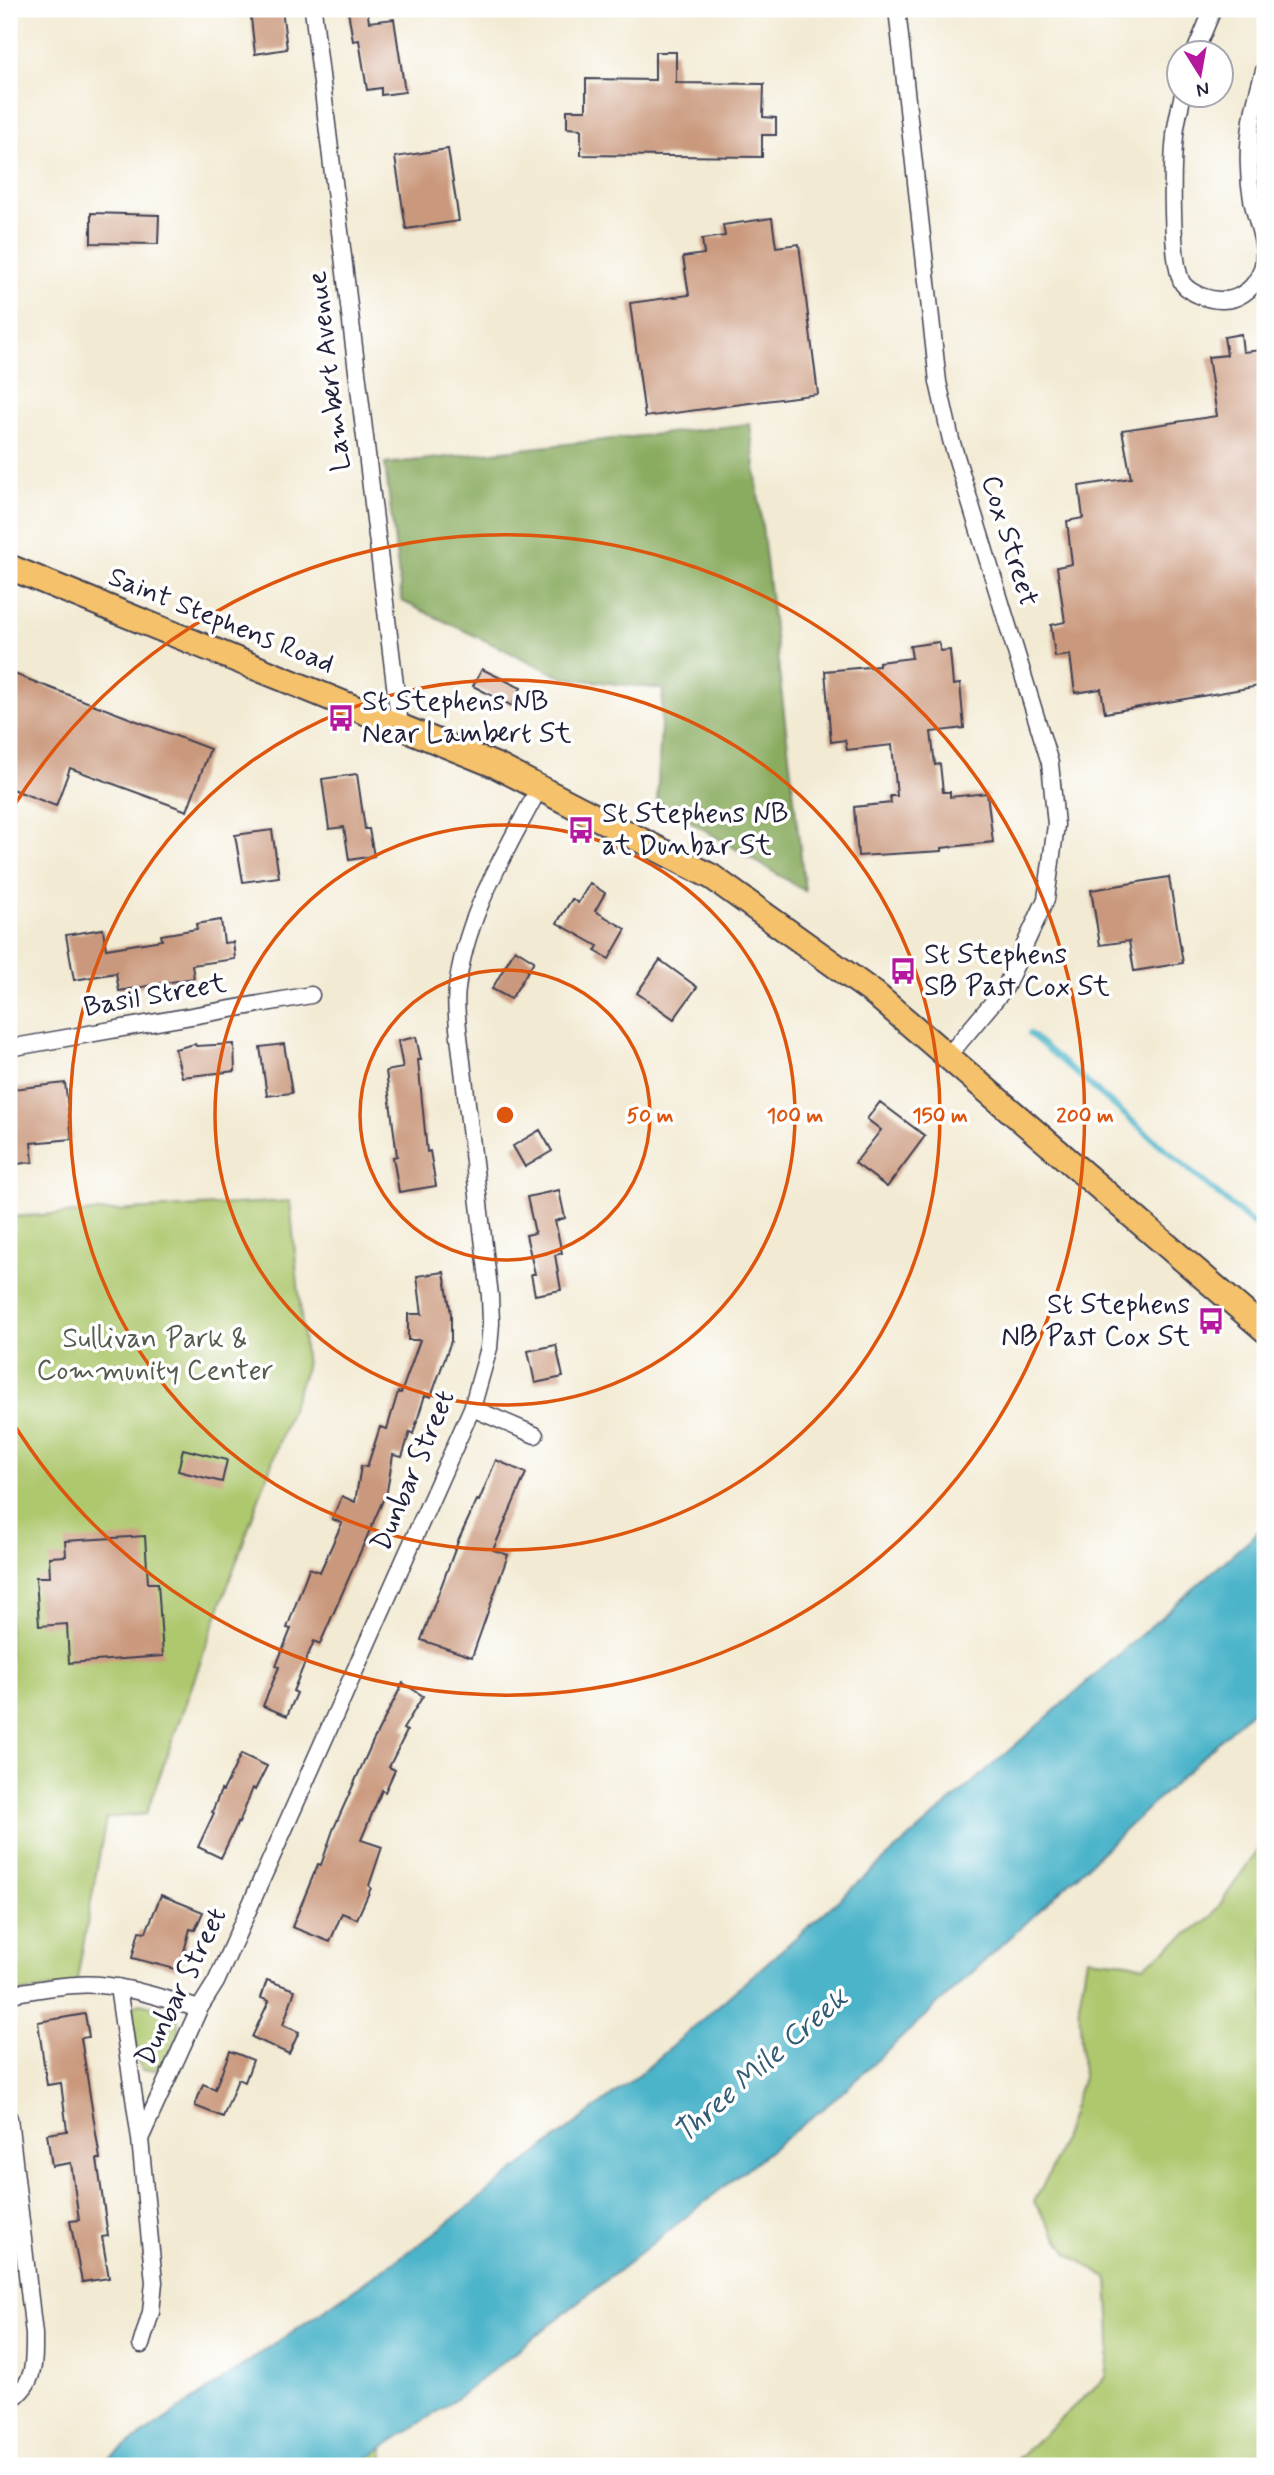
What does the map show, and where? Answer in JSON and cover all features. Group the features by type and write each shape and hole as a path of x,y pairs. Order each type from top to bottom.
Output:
{"main road":[{"name":"Saint Stephens Road","path":"9,567 497,766 712,877 876,994 1265,1330"}],"street":[{"name":"Lambert Avenue","path":"313,9 400,726"},
{"name":"Cox Street","path":"897,9 938,382 951,440 1050,763 1056,825 1046,899 1005,988 948,1056"},
{"path":"1201,38 1213,9"},
{"path":"1180,108 1175,134 1173,170 1177,264 1183,284 1198,295 1226,301 1244,295 1258,279 1264,265 1264,251 1252,199 1248,166 1258,91 1265,68"},
{"name":"Dunbar Street","path":"140,2138 199,2009 216,1982 472,1408 489,1348 490,1296 458,1028 456,991 478,906 538,788"},
{"name":"Basil Street","path":"9,1048 311,995"},
{"path":"472,1408 535,1435"},
{"path":"9,1994 76,1985 118,1987 142,1991 199,2009"},
{"name":"Dunbar Street","path":"118,1987 140,2138 154,2282 151,2312 141,2345"},
{"path":"9,2118 15,2211 34,2334 34,2364 29,2380 21,2392 9,2401"}],"green space":[{"path":"750,424 805,891 657,801 663,689 564,678 402,601 385,464"},
{"name":"Sullivan Park & Community Center","path":"290,1201 306,1367 146,1814 106,1818 76,1985 9,1994 9,1217"},
{"path":"1265,1839 1265,2466 1009,2466 1106,2377 1111,2335 1108,2279 1068,2253 1034,2202 1053,2166 1083,2078 1079,2004 1087,1958 1144,1966 1212,1916"},
{"path":"141,2003 176,2013 178,2021 179,2029 171,2050 157,2070 142,2070 138,2061 132,2009 134,2005"},
{"path":"383,2448 385,2466 355,2466"}],"water":[{"name":"Three Mile Creek","path":"1265,1526 1265,1698 836,2098 456,2399 355,2466 97,2466 424,2241 646,2069"}],"building":[{"path":"250,9 282,9 287,49 255,54"},
{"path":"367,9 369,22 394,19 405,92 381,95 381,88 367,90 359,40 353,41 348,11"},
{"path":"655,52 676,52 676,83 764,84 763,117 776,118 776,135 762,135 762,157 581,155 581,129 567,128 567,110 586,110 586,79 655,80"},
{"path":"448,149 459,221 406,229 395,157"},
{"path":"91,213 159,215 158,244 91,243"},
{"path":"772,218 776,247 799,244 818,394 645,417 630,303 689,295 683,257 704,254 702,239 725,236 723,225"},
{"path":"1241,334 1243,352 1262,350 1265,368 1265,685 1105,713 1101,689 1075,693 1070,655 1055,657 1051,625 1065,622 1057,567 1072,564 1067,521 1083,518 1079,486 1131,478 1122,430 1217,416 1208,357 1227,355 1224,337"},
{"path":"939,642 940,651 950,650 953,685 960,684 964,728 931,732 935,765 940,764 943,792 950,792 950,797 987,793 993,842 942,848 942,851 858,856 854,807 891,803 890,796 897,796 892,745 847,750 845,740 831,742 825,671 879,666 879,662 912,658 910,646"},
{"path":"482,669 521,688 512,706 473,686"},
{"path":"9,672 210,749 187,811 70,768 56,806 9,788"},
{"path":"357,774 365,829 369,829 374,856 349,860 344,827 329,829 322,779"},
{"path":"272,830 279,877 243,882 235,835"},
{"path":"1169,877 1183,963 1134,971 1129,941 1100,945 1091,890"},
{"path":"590,883 605,893 595,911 626,929 609,959 595,951 598,946 557,923 572,899 578,903"},
{"path":"221,920 224,943 233,942 235,959 192,965 194,978 119,991 116,973 74,980 66,935 103,929 106,949 162,940 161,935 197,929 196,924"},
{"path":"515,949 534,961 511,999 492,989"},
{"path":"660,960 697,987 674,1019 637,993"},
{"path":"416,1037 421,1060 418,1060 427,1152 430,1151 436,1186 399,1192 393,1157 397,1156 386,1071 403,1068 398,1041"},
{"path":"195,1044 234,1044 235,1071 182,1077 175,1049"},
{"path":"284,1044 292,1093 267,1096 260,1047"},
{"path":"65,1083 72,1139 31,1143 33,1162 9,1165 9,1092 13,1092 12,1089"},
{"path":"880,1102 925,1136 887,1187 855,1163 881,1130 867,1119"},
{"path":"540,1130 552,1151 525,1167 513,1146"},
{"path":"559,1190 565,1218 555,1221 562,1253 555,1255 561,1290 535,1295 531,1274 535,1274 526,1235 535,1233 527,1197"},
{"path":"444,1272 451,1314 451,1341 431,1397 425,1395 413,1434 410,1432 402,1457 393,1455 387,1491 320,1644 314,1641 293,1691 297,1693 287,1716 263,1706 291,1629 287,1628 309,1568 320,1572 342,1523 332,1519 342,1496 355,1502 361,1466 367,1467 380,1427 387,1429 398,1392 401,1393 420,1340 408,1340 408,1314 422,1314 417,1276"},
{"path":"556,1345 563,1377 535,1383 528,1351"},
{"path":"183,1449 227,1460 222,1482 178,1471"},
{"path":"496,1460 526,1473 493,1550 508,1555 472,1657 421,1640 459,1539"},
{"path":"145,1536 148,1583 158,1583 163,1656 69,1663 67,1624 39,1626 36,1577 50,1577 49,1557 66,1556 65,1541"},
{"path":"403,1683 423,1696 403,1729 407,1731 389,1767 395,1770 385,1792 382,1790 361,1840 382,1847 369,1886 371,1888 357,1919 342,1913 330,1942 292,1927 373,1741"},
{"path":"241,1754 267,1766 255,1790 253,1788 221,1858 198,1847 214,1813 212,1812 221,1790 223,1791"},
{"path":"161,1895 203,1912 195,1930 190,1929 179,1970 132,1958 139,1931 146,1932"},
{"path":"267,1980 295,1990 283,2025 299,2032 289,2054 252,2037 269,2001 261,1998"},
{"path":"85,2014 89,2037 81,2038 100,2159 97,2159 108,2236 102,2237 109,2278 82,2282 70,2221 79,2220 71,2163 52,2166 47,2134 67,2131 61,2083 47,2085 38,2022"},
{"path":"230,2051 253,2060 245,2082 238,2079 223,2117 195,2106 203,2084 215,2089"}],"waterway":[{"path":"1030,1034 1265,1234"}],"place":[{"name":"St Stephens NB Near Lambert St","path":"341,718"},
{"name":"St Stephens NB at Dunbar St","path":"581,830"},
{"name":"St Stephens SB Past Cox St","path":"903,971"},
{"name":"St Stephens NB Past Cox St","path":"1211,1321"}]}
